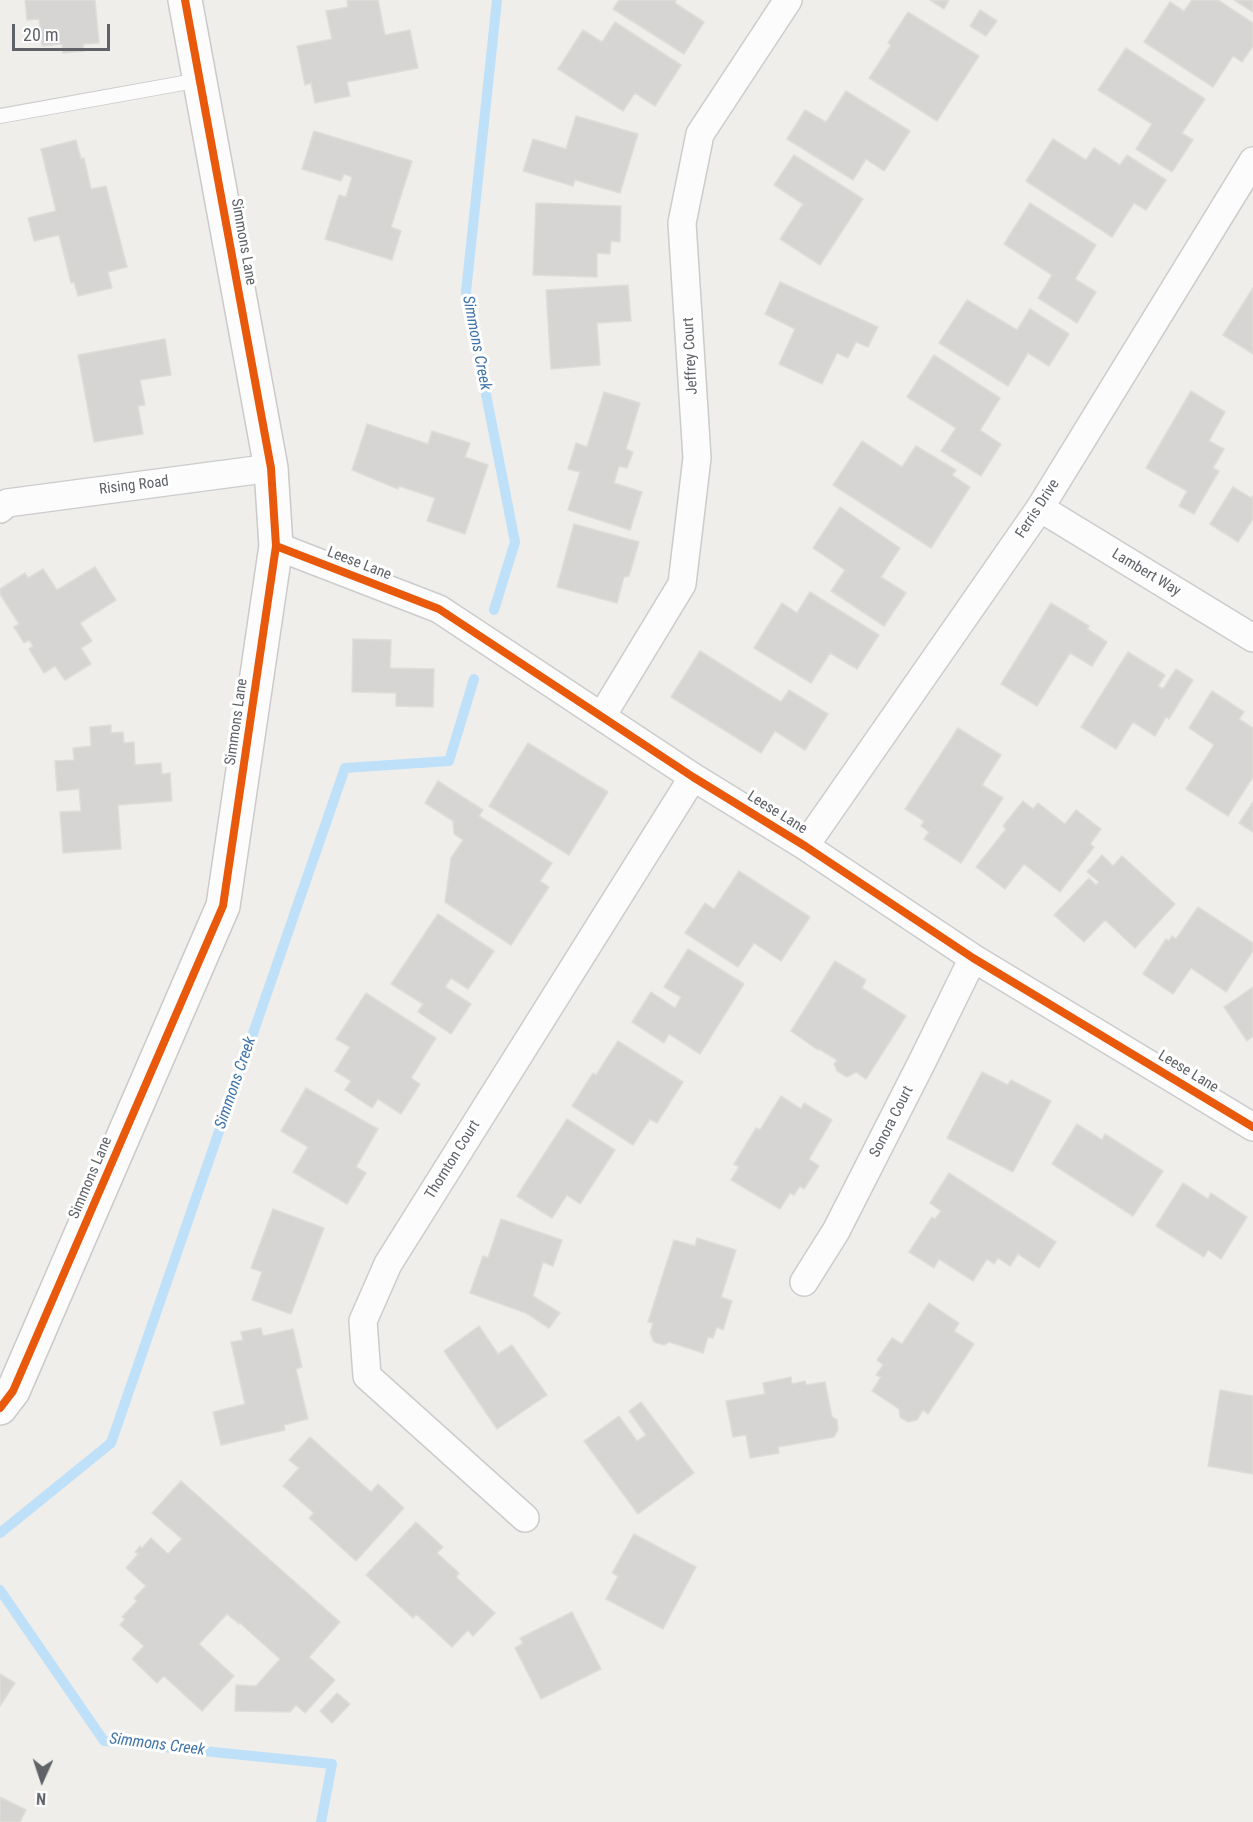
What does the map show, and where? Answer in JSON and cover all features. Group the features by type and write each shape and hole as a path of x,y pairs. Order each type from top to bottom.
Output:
{"street":[{"name":"Simmons Lane","path":"0,1408 13,1391 223,906 276,546 271,468 185,0"},
{"name":"Jeffrey Court","path":"602,716 682,584 697,459 682,223 700,134 788,0"},
{"name":"Ferris Drive","path":"805,846 1040,508 1253,161"},
{"name":"Rising Road","path":"0,508 7,503 271,468"},
{"name":"Lambert Way","path":"1040,508 1253,638"},
{"name":"Leese Lane","path":"276,546 439,609 693,777 805,846 973,958 1253,1127"},
{"name":"Thornton Court","path":"525,1518 367,1376 363,1321 388,1264 693,777"},
{"name":"Sonora Court","path":"804,1282 841,1221 973,958"}],"lane":[{"path":"0,116 200,80"}],"building":[{"path":"25,0 95,0 99,43 83,44 84,51 63,53 62,44 42,46 39,19 27,20"},
{"path":"347,0 378,0 385,35 410,30 418,68 347,82 350,96 315,103 311,83 305,85 297,46 332,39 326,11 348,7"},
{"path":"619,0 676,0 675,3 704,22 684,54 613,9"},
{"path":"930,0 949,0 944,9"},
{"path":"1192,0 1218,0 1253,23 1253,46 1242,62 1233,56 1213,87 1144,42 1170,2 1184,11"},
{"path":"1234,0 1253,0 1253,12"},
{"path":"980,10 997,21 986,36 970,26"},
{"path":"908,12 979,56 937,121 869,78 891,45 888,43"},
{"path":"615,22 681,65 655,106 635,93 623,111 558,69 583,30 602,42"},
{"path":"1126,48 1205,99 1182,133 1193,140 1172,172 1136,149 1152,124 1098,90"},
{"path":"846,91 910,131 884,171 866,159 853,180 787,139 805,110 826,122"},
{"path":"576,116 638,134 620,193 575,180 573,186 523,171 533,139 566,149"},
{"path":"314,131 412,161 391,227 401,231 392,260 325,239 339,195 346,197 352,177 344,174 341,181 302,169"},
{"path":"1053,139 1086,160 1094,148 1120,165 1127,155 1166,180 1146,210 1134,203 1112,237 1026,181"},
{"path":"76,140 81,159 84,158 91,189 106,186 127,267 108,272 112,288 78,296 74,282 71,283 59,235 34,241 28,218 56,211 41,149"},
{"path":"794,155 863,199 820,265 780,239 803,204 774,185"},
{"path":"536,203 621,206 620,242 611,241 610,254 597,253 597,277 533,275"},
{"path":"1030,203 1096,245 1075,279 1096,292 1077,323 1038,298 1052,275 1004,244"},
{"path":"780,282 878,327 868,347 856,342 848,358 837,353 822,384 779,364 795,329 765,314"},
{"path":"628,285 631,321 597,323 600,365 551,369 546,290"},
{"path":"1253,288 1253,354 1223,335"},
{"path":"967,300 1017,330 1030,309 1069,334 1049,366 1028,353 1008,386 939,343"},
{"path":"165,339 171,375 140,380 145,405 138,406 143,434 94,442 78,355"},
{"path":"934,355 1000,398 980,430 1001,444 981,476 941,451 956,428 907,397"},
{"path":"1191,391 1225,412 1209,441 1224,449 1213,468 1219,471 1194,514 1179,506 1187,491 1146,468"},
{"path":"604,392 640,403 626,449 633,452 627,468 619,466 614,483 642,492 630,530 568,510 580,472 568,469 576,443 587,447"},
{"path":"367,424 428,444 432,431 470,443 465,457 488,465 465,534 427,521 435,498 399,486 398,489 352,470"},
{"path":"862,441 902,467 916,446 956,470 952,475 970,487 931,548 833,485"},
{"path":"1233,487 1251,498 1253,496 1253,519 1238,542 1210,524"},
{"path":"840,507 900,548 881,577 906,593 884,626 831,591 845,570 813,548"},
{"path":"574,524 639,542 629,576 624,577 617,603 557,587"},
{"path":"95,567 116,600 80,623 92,641 81,648 91,664 65,680 55,666 44,673 29,649 33,646 29,640 24,643 14,627 19,624 0,594 0,589 25,573 28,578 43,569 57,590"},
{"path":"810,592 879,635 857,669 830,653 811,683 754,648 782,603 797,613"},
{"path":"1051,603 1089,626 1087,629 1107,642 1092,666 1070,653 1037,706 1001,684"},
{"path":"353,639 391,640 390,668 434,669 433,707 396,706 396,693 352,692"},
{"path":"700,651 781,702 789,690 828,714 805,750 775,731 761,753 671,697"},
{"path":"1128,652 1165,675 1158,686 1163,689 1176,669 1193,680 1169,719 1166,717 1155,736 1133,722 1116,749 1081,727"},
{"path":"1212,691 1244,712 1239,719 1253,728 1253,777 1228,816 1186,789 1214,745 1189,728"},
{"path":"111,725 111,733 123,732 124,743 134,742 135,765 161,763 162,774 170,773 172,801 118,805 121,849 63,853 60,812 81,811 79,789 57,791 55,761 74,760 73,748 91,746 90,727"},
{"path":"958,728 1001,755 982,785 1003,798 961,863 924,839 929,832 921,826 924,821 905,809"},
{"path":"528,743 608,792 569,855 489,806"},
{"path":"438,781 483,810 479,816 552,863 540,881 549,887 511,945 445,902 451,858 463,840 454,834 453,821 425,803"},
{"path":"1023,801 1033,809 1038,803 1065,824 1076,810 1101,829 1090,844 1094,847 1060,892 1024,864 1005,889 976,867 1006,829 1003,826"},
{"path":"1253,802 1253,832 1239,823"},
{"path":"1102,855 1113,866 1122,856 1175,904 1135,948 1105,920 1084,942 1054,915 1089,878 1096,885 1099,882 1087,872"},
{"path":"739,871 810,917 781,961 754,943 738,967 685,933 705,903 714,909"},
{"path":"1198,907 1253,943 1253,951 1226,992 1191,968 1173,994 1143,974 1166,939 1169,941 1172,936 1176,939"},
{"path":"438,914 494,951 468,989 451,978 445,987 471,1004 451,1034 418,1012 423,1004 391,984"},
{"path":"688,949 744,984 700,1054 669,1034 664,1043 632,1022 651,992 675,1008 681,997 664,987"},
{"path":"835,961 866,980 862,988 906,1016 866,1079 856,1072 847,1077 837,1071 834,1064 837,1060 791,1031"},
{"path":"1253,987 1253,1036 1247,1041 1224,1007"},
{"path":"366,993 436,1038 411,1078 420,1084 401,1114 378,1099 372,1108 345,1090 351,1081 335,1071 350,1047 336,1039"},
{"path":"618,1041 683,1082 657,1123 650,1119 633,1145 572,1106 593,1073 596,1075"},
{"path":"982,1072 1008,1085 1011,1080 1051,1101 1013,1172 947,1138"},
{"path":"306,1088 378,1129 356,1167 366,1173 347,1204 293,1172 308,1147 281,1131"},
{"path":"781,1096 801,1109 804,1103 832,1120 809,1159 819,1166 804,1189 800,1186 794,1195 790,1193 780,1209 731,1180 739,1167 734,1164 756,1128 760,1130"},
{"path":"567,1119 615,1150 580,1204 567,1195 552,1218 517,1196"},
{"path":"1077,1124 1102,1140 1105,1134 1163,1171 1133,1216 1052,1164"},
{"path":"949,1173 1056,1242 1039,1268 1018,1254 1010,1266 998,1258 994,1264 987,1259 973,1281 939,1259 934,1268 909,1252 932,1217 935,1219 941,1211 930,1203"},
{"path":"1183,1183 1208,1199 1211,1193 1247,1217 1221,1259 1208,1250 1204,1257 1156,1226"},
{"path":"273,1209 324,1228 291,1314 252,1300 262,1272 251,1268"},
{"path":"501,1219 562,1240 553,1266 543,1262 533,1296 560,1313 549,1328 526,1313 470,1293 483,1256 488,1258"},
{"path":"697,1238 736,1250 721,1297 732,1301 723,1330 717,1327 713,1338 708,1337 703,1353 669,1342 664,1345 654,1342 650,1333 653,1323 648,1322 674,1240 695,1246"},
{"path":"929,1303 959,1323 954,1331 974,1344 928,1414 923,1410 917,1420 908,1422 900,1417 899,1409 872,1391 881,1377 876,1375 883,1365 877,1360 892,1338 902,1344"},
{"path":"479,1326 498,1354 512,1345 547,1395 497,1429 444,1351"},
{"path":"261,1328 263,1336 293,1329 302,1367 296,1369 308,1419 284,1425 285,1430 221,1445 213,1412 245,1404 231,1342 243,1340 241,1332"},
{"path":"791,1377 792,1384 805,1381 806,1385 825,1382 832,1417 837,1420 838,1430 834,1437 778,1447 779,1453 750,1458 746,1435 733,1437 726,1401 765,1394 763,1383"},
{"path":"1220,1390 1253,1396 1253,1474 1208,1466"},
{"path":"641,1402 694,1473 638,1514 584,1441 619,1416 637,1441 646,1435 629,1411"},
{"path":"310,1437 371,1492 378,1484 404,1508 356,1561 309,1518 314,1513 283,1486 299,1468 289,1460"},
{"path":"181,1481 340,1622 309,1657 335,1680 305,1713 296,1705 290,1712 235,1711 236,1685 256,1686 280,1659 227,1614 199,1644 234,1676 202,1711 164,1676 157,1683 132,1659 144,1646 120,1625 125,1619 122,1617 137,1601 134,1598 146,1586 126,1568 138,1554 135,1552 140,1546 142,1548 151,1538 168,1554 182,1539 152,1513"},
{"path":"416,1522 443,1547 437,1553 459,1573 456,1577 495,1613 473,1636 468,1630 452,1647 416,1614 413,1618 366,1575"},
{"path":"634,1534 696,1567 663,1629 606,1599 618,1576 612,1573"},
{"path":"572,1612 601,1669 541,1699 515,1648 523,1643 520,1638"},
{"path":"0,1674 15,1683 0,1706"},
{"path":"337,1693 350,1704 332,1723 320,1711"},
{"path":"0,1797 26,1810 20,1822 0,1822"}],"waterway":[{"name":"Simmons Creek","path":"494,610 515,542 466,292 497,0"},
{"name":"Simmons Creek","path":"0,1533 111,1443 345,768 449,761 474,679"},
{"name":"Simmons Creek","path":"0,1590 104,1741 332,1764 321,1822"}],"cycle path":[{"path":"0,1408 13,1391 223,906 276,546 271,468 185,0"},
{"path":"276,546 439,609 693,777 805,846 973,958 1253,1127"}]}
